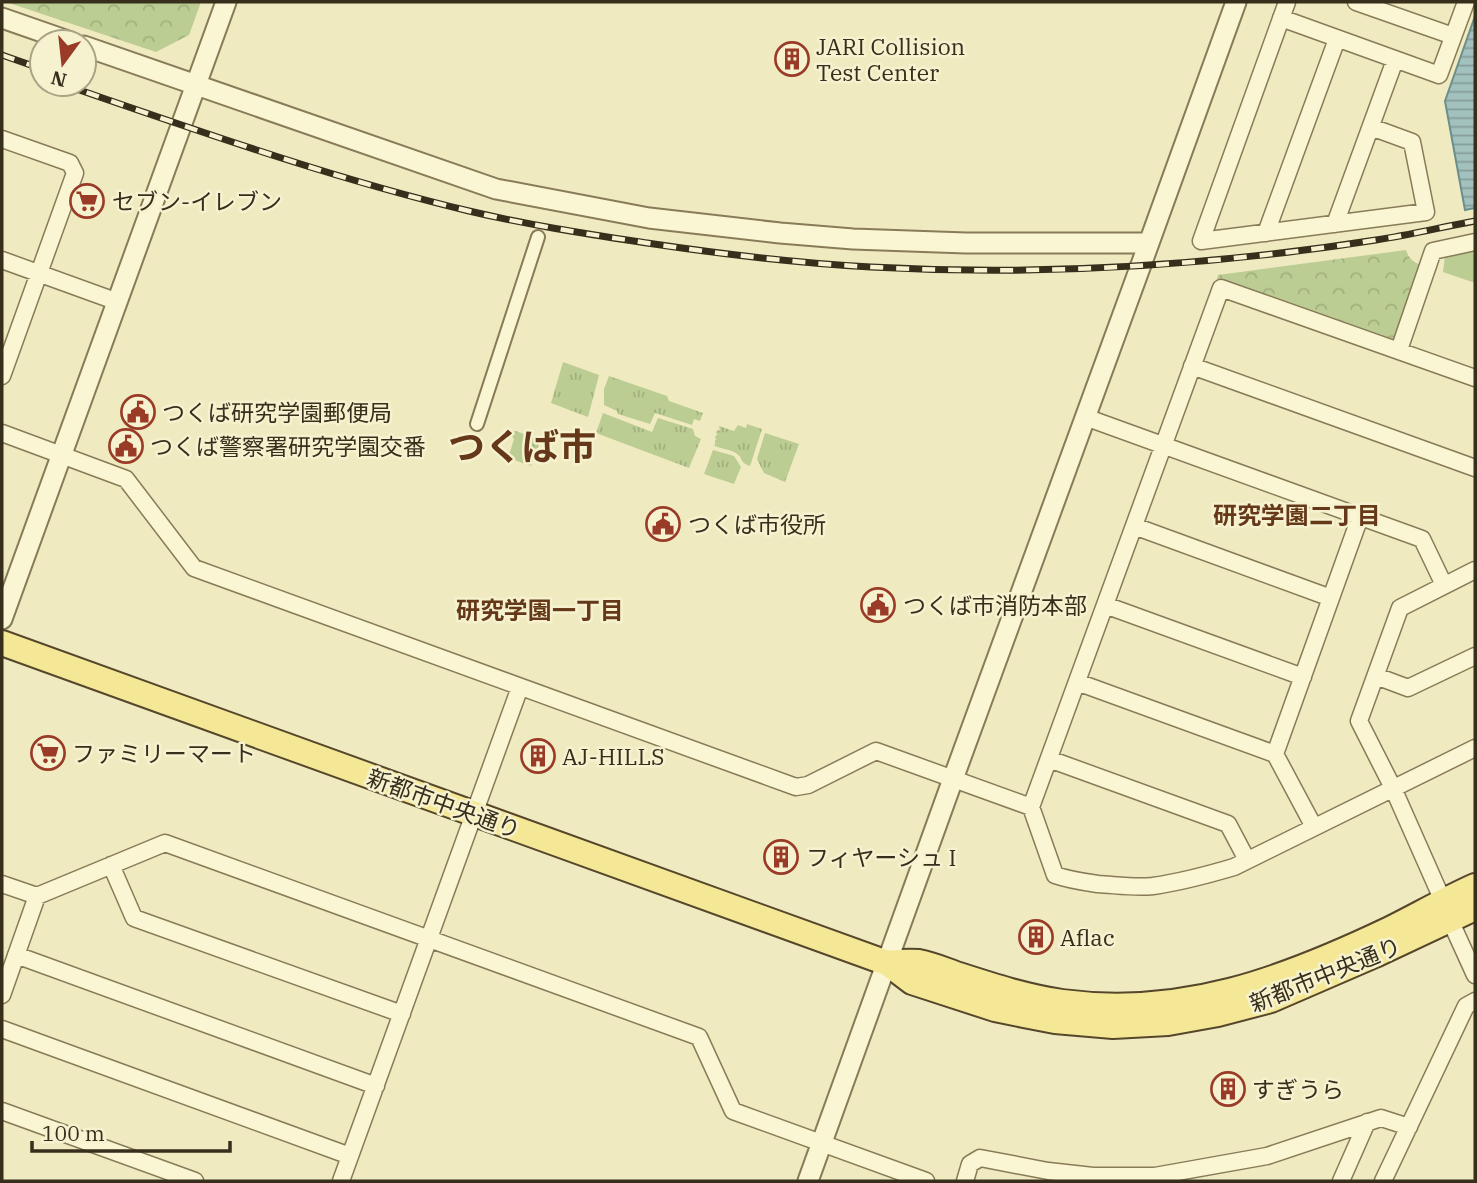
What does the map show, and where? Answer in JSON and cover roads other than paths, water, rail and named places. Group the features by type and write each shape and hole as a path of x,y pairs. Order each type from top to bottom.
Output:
{"main road":[{"name":"新都市中央通り","path":"2,643 887,963 920,962 1007,991 1061,1002 1118,1007 1168,1003 1216,995 1266,981 1378,934 1446,911 1475,908"},
{"name":"新都市中央通り","path":"1446,911 1475,886"}],"street":[{"path":"2,619 226,2"},
{"path":"808,1181 1236,2"},
{"path":"1287,2 1201,241 1426,212 1412,142 1371,127"},
{"path":"1356,2 1394,8 1453,36"},
{"path":"1281,19 1439,75 1466,2"},
{"path":"2,18 31,28"},
{"path":"1266,233 1337,39"},
{"path":"98,51 496,189 649,218 853,239 966,243 1149,243"},
{"path":"1335,224 1395,60"},
{"path":"2,139 70,163 75,173 2,376"},
{"path":"477,424 538,237"},
{"path":"1399,350 1433,251 1475,242"},
{"path":"2,260 118,302"},
{"path":"1475,378 1221,288 1031,807 1055,875 1087,883 1151,886 1201,877 1234,867 1475,748"},
{"path":"1192,366 1475,468"},
{"path":"1085,417 1422,539 1444,586"},
{"path":"2,433 126,480 194,568 520,687 796,787 808,785 876,751 1031,807"},
{"path":"1275,754 1360,517"},
{"path":"1134,526 1331,598"},
{"path":"1475,570 1400,608 1359,721 1393,788 1475,975"},
{"path":"1105,605 1303,677"},
{"path":"1376,676 1408,688 1475,656"},
{"path":"1077,682 1275,754 1314,827"},
{"path":"341,1181 520,687"},
{"path":"1049,759 1228,824 1247,860"},
{"path":"2,884 37,896 164,844 699,1037 733,1111 926,1181"},
{"path":"111,865 134,918 402,1014"},
{"path":"2,995 37,896"},
{"path":"16,955 376,1086"},
{"path":"1383,1181 1466,1006 1475,1001"},
{"path":"2,1029 350,1156"},
{"path":"2,1111 195,1181"},
{"path":"965,1181 970,1164 980,1158 1048,1171 1179,1177 1268,1156 1381,1118 1409,1127"},
{"path":"1341,1181 1367,1122"}],"water":[{"path":"1475,16 1475,208 1465,210 1445,101"}],"railway":[{"path":"2,55 28,64"},
{"path":"98,96 315,168 469,211 603,236 787,261 934,269 1124,267 1313,249 1475,221"}],"place":[{"name":"JARI Collision Test Center","path":"792,59"},
{"name":"セブン-イレブン","path":"87,201"},
{"name":"つくば研究学園郵便局","path":"138,412"},
{"name":"つくば警察署研究学園交番","path":"126,446"},
{"name":"つくば市役所","path":"663,524"},
{"name":"つくば市消防本部","path":"878,605"},
{"name":"ファミリーマート","path":"48,753"},
{"name":"AJ-HILLS","path":"538,756"},
{"name":"フィヤーシュ I","path":"781,857"},
{"name":"Aflac","path":"1036,937"},
{"name":"すぎうら","path":"1228,1089"}],"district":[{"name":"つくば市","path":"522,446"},
{"name":"研究学園二丁目","path":"1297,515"},
{"name":"研究学園一丁目","path":"540,610"}]}
